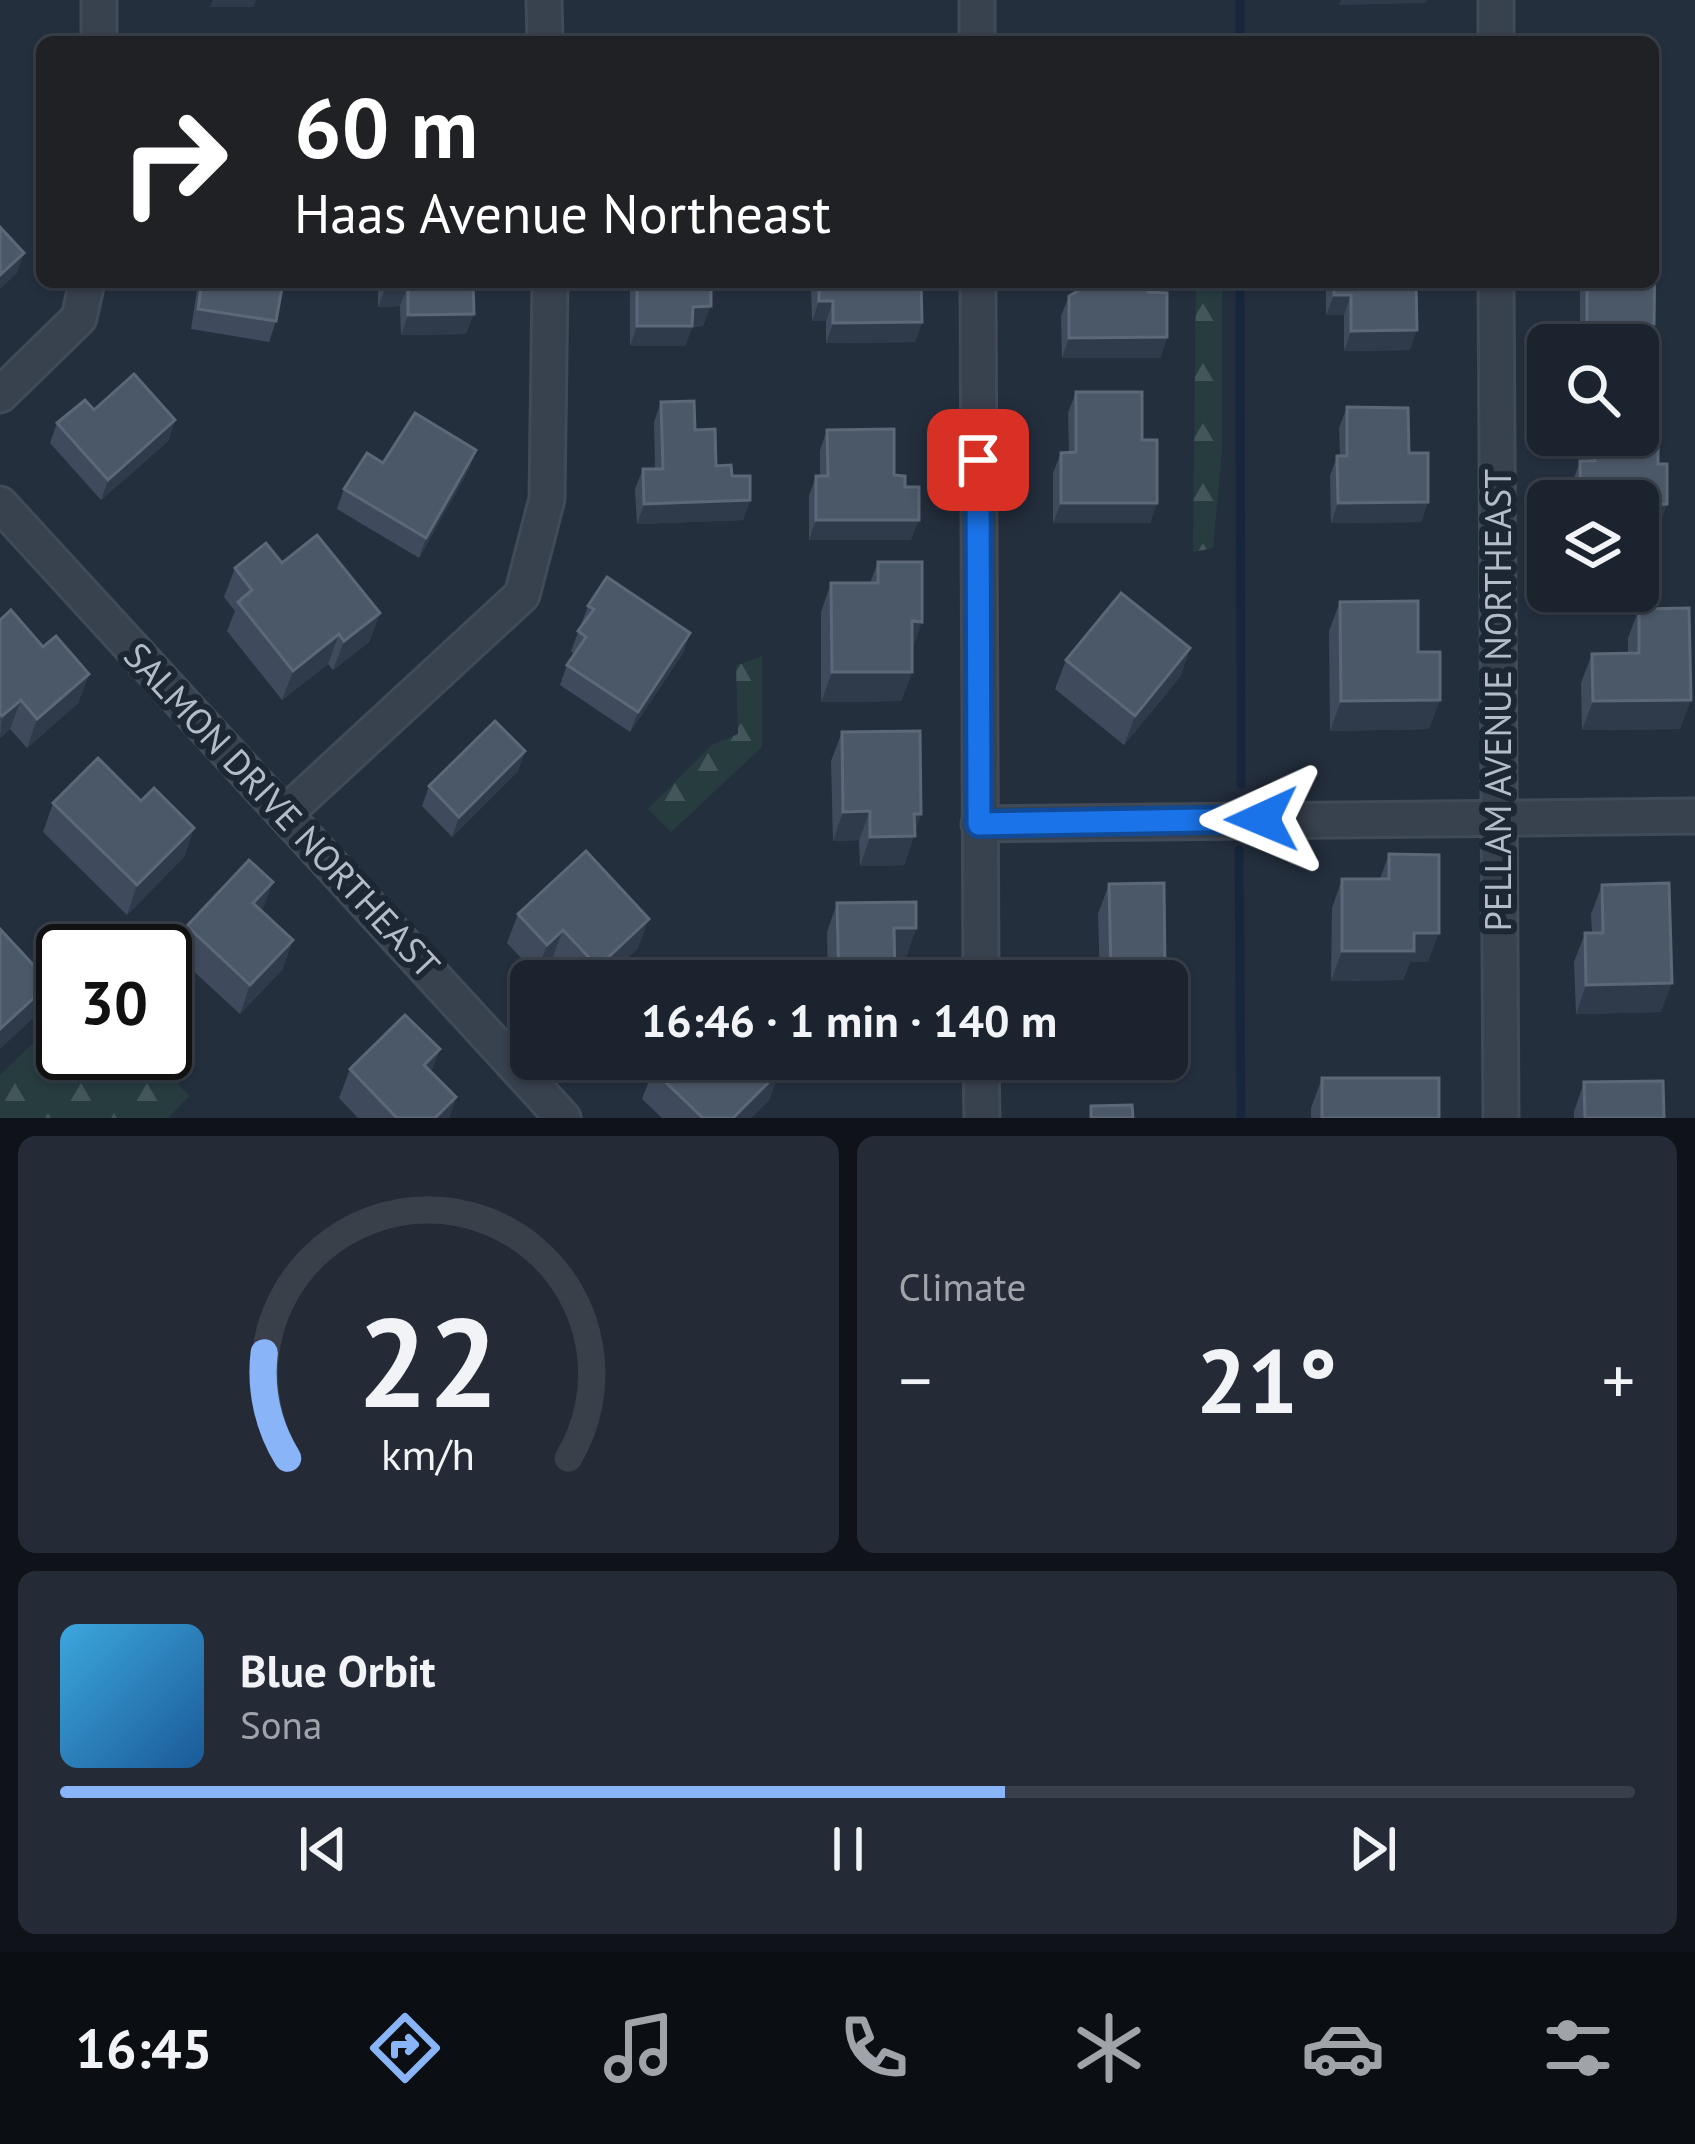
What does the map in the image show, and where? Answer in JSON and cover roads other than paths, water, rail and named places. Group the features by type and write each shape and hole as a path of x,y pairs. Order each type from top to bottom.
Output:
{"street":[{"path":"99,0 99,36"},
{"path":"544,0 545,36"},
{"path":"976,0 977,36"},
{"path":"1496,0 1496,36"},
{"path":"0,395 79,318 86,288"},
{"path":"286,812 522,595 548,499 550,288"},
{"path":"978,288 981,960"},
{"name":"PELLAM AVENUE NORTHEAST","path":"1496,288 1502,1118"},
{"name":"SALMON DRIVE NORTHEAST","path":"0,504 563,1118"},
{"path":"979,824 1695,816"},
{"path":"981,1080 982,1118"}],"waterway":[{"path":"1240,0 1240,36"},
{"path":"1240,288 1241,784"},
{"path":"1239,850 1241,1118"}]}
